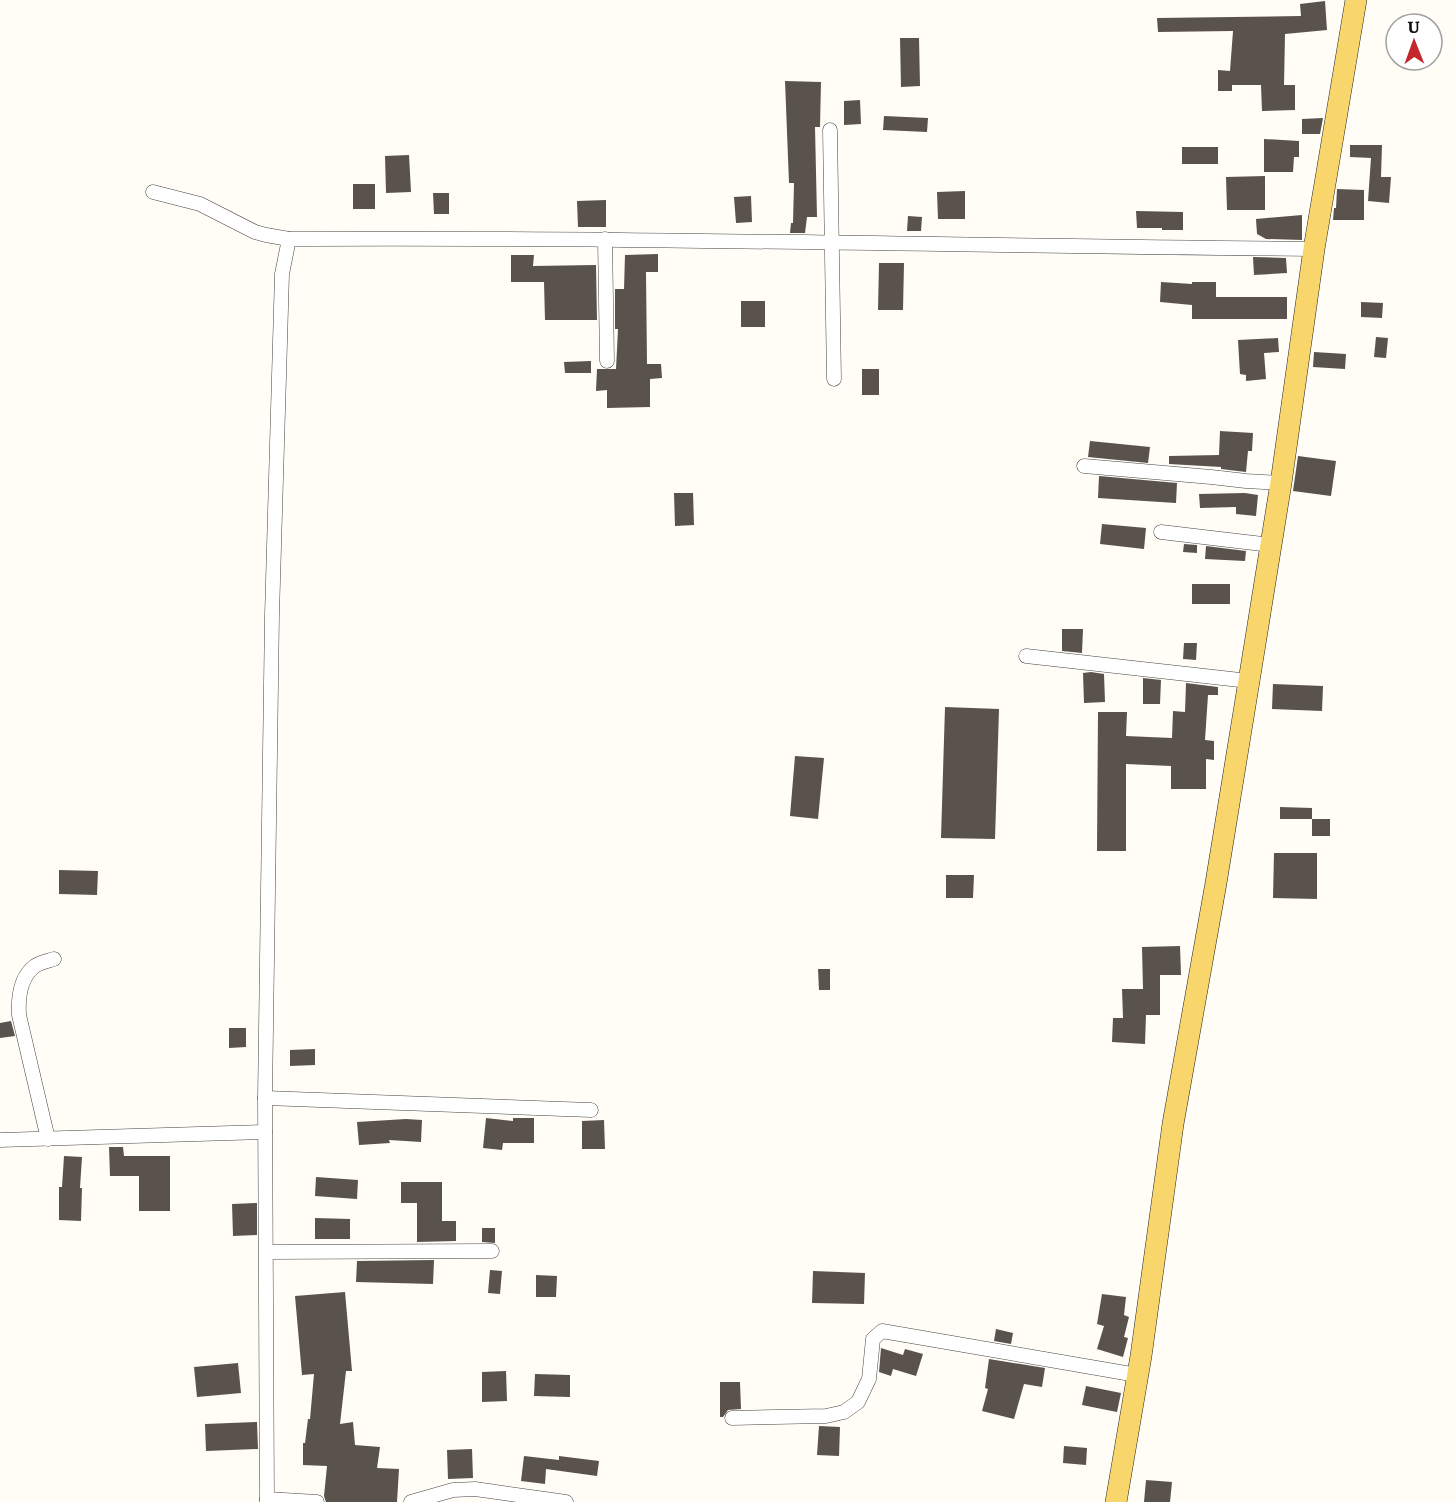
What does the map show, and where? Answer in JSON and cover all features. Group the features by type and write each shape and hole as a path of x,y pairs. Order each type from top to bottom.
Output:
{"main road":[{"path":"1116,1502 1137,1375 1173,1124 1216,884 1281,483 1314,249 1356,0"}],"street":[{"path":"830,130 834,379"},
{"path":"153,192 200,204 255,232 289,239 604,239 1314,249"},
{"path":"289,239 282,274 273,603 265,1098 267,1500 317,1502"},
{"path":"604,239 607,361"},
{"path":"1084,466 1246,482 1281,483"},
{"path":"1161,532 1271,544"},
{"path":"1026,656 1249,681"},
{"path":"48,1139 19,1015 18,1001 26,974 37,964 54,959"},
{"path":"265,1098 591,1110"},
{"path":"0,1140 265,1132"},
{"path":"267,1252 492,1251"},
{"path":"732,1418 826,1416 844,1413 858,1402 869,1379 873,1339 882,1331 1137,1375"},
{"path":"411,1502 453,1490 475,1489 566,1502"}],"building":[{"path":"1325,1 1327,30 1285,34 1284,85 1295,85 1295,110 1262,111 1261,85 1232,85 1232,91 1218,91 1218,70 1230,71 1233,31 1158,32 1157,18 1301,16 1300,4"},
{"path":"900,38 919,38 920,86 901,87"},
{"path":"785,81 821,82 820,127 815,127 817,217 807,217 805,233 790,233 791,223 793,223 794,183 789,183"},
{"path":"860,100 861,124 844,125 844,101"},
{"path":"884,116 928,118 927,132 883,130"},
{"path":"1323,118 1320,134 1302,134 1302,119"},
{"path":"1264,139 1299,141 1299,157 1294,157 1293,172 1264,172"},
{"path":"1350,145 1382,145 1381,177 1391,177 1389,203 1368,201 1371,158 1350,157"},
{"path":"1182,147 1218,147 1218,164 1182,164"},
{"path":"409,155 411,192 386,193 385,156"},
{"path":"1265,176 1265,210 1227,210 1226,177"},
{"path":"353,184 375,184 375,209 353,209"},
{"path":"1337,189 1364,190 1364,220 1333,220"},
{"path":"965,191 965,219 938,219 937,192"},
{"path":"433,193 449,193 449,214 434,214"},
{"path":"751,196 752,222 736,223 734,197"},
{"path":"606,200 606,227 578,227 577,201"},
{"path":"1136,211 1183,212 1183,230 1137,228"},
{"path":"1302,215 1302,240 1266,239 1257,234 1256,219"},
{"path":"908,216 922,217 921,231 907,231"},
{"path":"658,254 658,272 646,272 647,364 661,364 662,378 650,379 650,407 607,408 607,390 596,391 597,369 616,369 618,329 615,329 615,289 624,289 625,255"},
{"path":"511,255 534,255 533,266 596,265 597,320 545,320 544,282 511,282"},
{"path":"1253,257 1286,258 1287,273 1254,275"},
{"path":"879,263 904,263 903,310 878,310"},
{"path":"1161,282 1192,284 1192,282 1216,282 1216,297 1287,297 1287,319 1192,319 1192,305 1160,302"},
{"path":"741,301 765,301 765,327 741,327"},
{"path":"1361,302 1383,303 1382,318 1361,317"},
{"path":"1376,337 1388,338 1386,358 1374,357"},
{"path":"1278,338 1279,352 1264,353 1266,379 1246,381 1246,375 1240,374 1238,340"},
{"path":"1314,352 1346,354 1345,369 1313,367"},
{"path":"591,361 591,373 565,373 564,362"},
{"path":"862,369 879,369 879,395 862,395"},
{"path":"1220,431 1253,433 1252,451 1248,451 1246,472 1221,469 1221,467 1169,464 1169,456 1219,455"},
{"path":"1090,441 1150,447 1148,463 1088,457"},
{"path":"1298,456 1336,461 1331,496 1293,491"},
{"path":"1099,476 1177,483 1176,503 1098,498"},
{"path":"674,493 693,493 694,525 675,526"},
{"path":"1199,494 1258,495 1256,516 1236,514 1236,507 1200,508"},
{"path":"1102,524 1146,528 1144,549 1100,544"},
{"path":"1184,544 1197,545 1197,553 1183,552"},
{"path":"1206,546 1246,551 1245,561 1205,559"},
{"path":"1192,584 1230,584 1230,604 1192,604"},
{"path":"1062,629 1083,629 1082,653 1062,651"},
{"path":"1184,643 1197,643 1196,660 1183,659"},
{"path":"1083,673 1104,674 1105,702 1084,703"},
{"path":"1143,678 1161,680 1160,704 1143,704"},
{"path":"1186,683 1218,687 1218,695 1208,695 1205,740 1214,741 1214,760 1206,759 1206,789 1171,789 1171,766 1126,764 1126,851 1097,851 1098,712 1127,712 1126,736 1172,738 1173,711 1185,712"},
{"path":"1273,684 1323,686 1322,711 1272,709"},
{"path":"945,707 999,709 995,839 941,838"},
{"path":"795,756 824,758 818,819 790,816"},
{"path":"1280,807 1312,808 1312,819 1280,819"},
{"path":"1312,819 1330,819 1330,836 1312,836"},
{"path":"1274,853 1317,853 1317,899 1273,898"},
{"path":"59,870 98,871 97,895 59,894"},
{"path":"946,875 974,875 973,898 946,898"},
{"path":"1180,946 1181,975 1160,975 1160,1015 1146,1015 1145,1044 1112,1042 1113,1018 1123,1018 1122,989 1143,989 1142,947"},
{"path":"818,969 830,969 830,990 819,990"},
{"path":"11,1021 15,1036 0,1038 0,1023"},
{"path":"229,1028 246,1028 246,1047 229,1048"},
{"path":"315,1049 315,1065 290,1066 290,1050"},
{"path":"486,1118 513,1121 513,1118 534,1118 534,1143 503,1143 502,1150 483,1148"},
{"path":"422,1120 421,1142 389,1140 390,1143 359,1145 357,1122"},
{"path":"604,1120 605,1149 582,1149 582,1121"},
{"path":"109,1147 123,1147 124,1156 170,1156 170,1211 139,1211 139,1176 110,1176"},
{"path":"64,1156 82,1157 81,1221 59,1220 59,1187 62,1187"},
{"path":"316,1177 358,1180 357,1199 315,1196"},
{"path":"401,1182 442,1182 442,1221 456,1221 456,1241 417,1242 417,1203 401,1203"},
{"path":"257,1203 257,1235 233,1236 232,1204"},
{"path":"315,1218 350,1219 350,1239 315,1239"},
{"path":"482,1228 495,1228 495,1243 482,1242"},
{"path":"434,1260 433,1284 356,1282 357,1261"},
{"path":"490,1270 502,1271 500,1294 488,1293"},
{"path":"813,1271 865,1273 864,1304 812,1303"},
{"path":"536,1275 557,1276 556,1297 536,1297"},
{"path":"345,1292 352,1371 346,1371 340,1424 353,1422 355,1445 380,1447 377,1468 399,1469 397,1502 326,1502 324,1496 327,1466 303,1465 303,1443 305,1443 308,1419 310,1419 314,1374 302,1375 295,1296"},
{"path":"1102,1294 1126,1297 1124,1315 1129,1317 1124,1337 1128,1338 1123,1357 1097,1349 1104,1326 1097,1324"},
{"path":"996,1329 1013,1333 1011,1344 994,1341"},
{"path":"881,1348 903,1355 905,1349 923,1354 916,1376 893,1369 891,1376 879,1372"},
{"path":"989,1359 1045,1368 1042,1387 1024,1384 1014,1419 982,1411 988,1389 985,1388"},
{"path":"238,1363 241,1393 197,1397 194,1367"},
{"path":"506,1371 507,1401 482,1402 482,1372"},
{"path":"535,1374 570,1375 570,1397 534,1396"},
{"path":"720,1382 740,1382 741,1409 728,1410 723,1417 720,1417"},
{"path":"1086,1386 1121,1393 1117,1412 1082,1405"},
{"path":"257,1422 258,1449 206,1451 205,1424"},
{"path":"819,1426 840,1427 839,1456 817,1455"},
{"path":"1064,1446 1087,1448 1086,1465 1063,1463"},
{"path":"472,1449 473,1478 448,1479 447,1450"},
{"path":"524,1456 559,1460 559,1456 599,1461 597,1476 546,1469 545,1484 521,1481"},
{"path":"1146,1480 1172,1482 1170,1502 1144,1502"}]}
